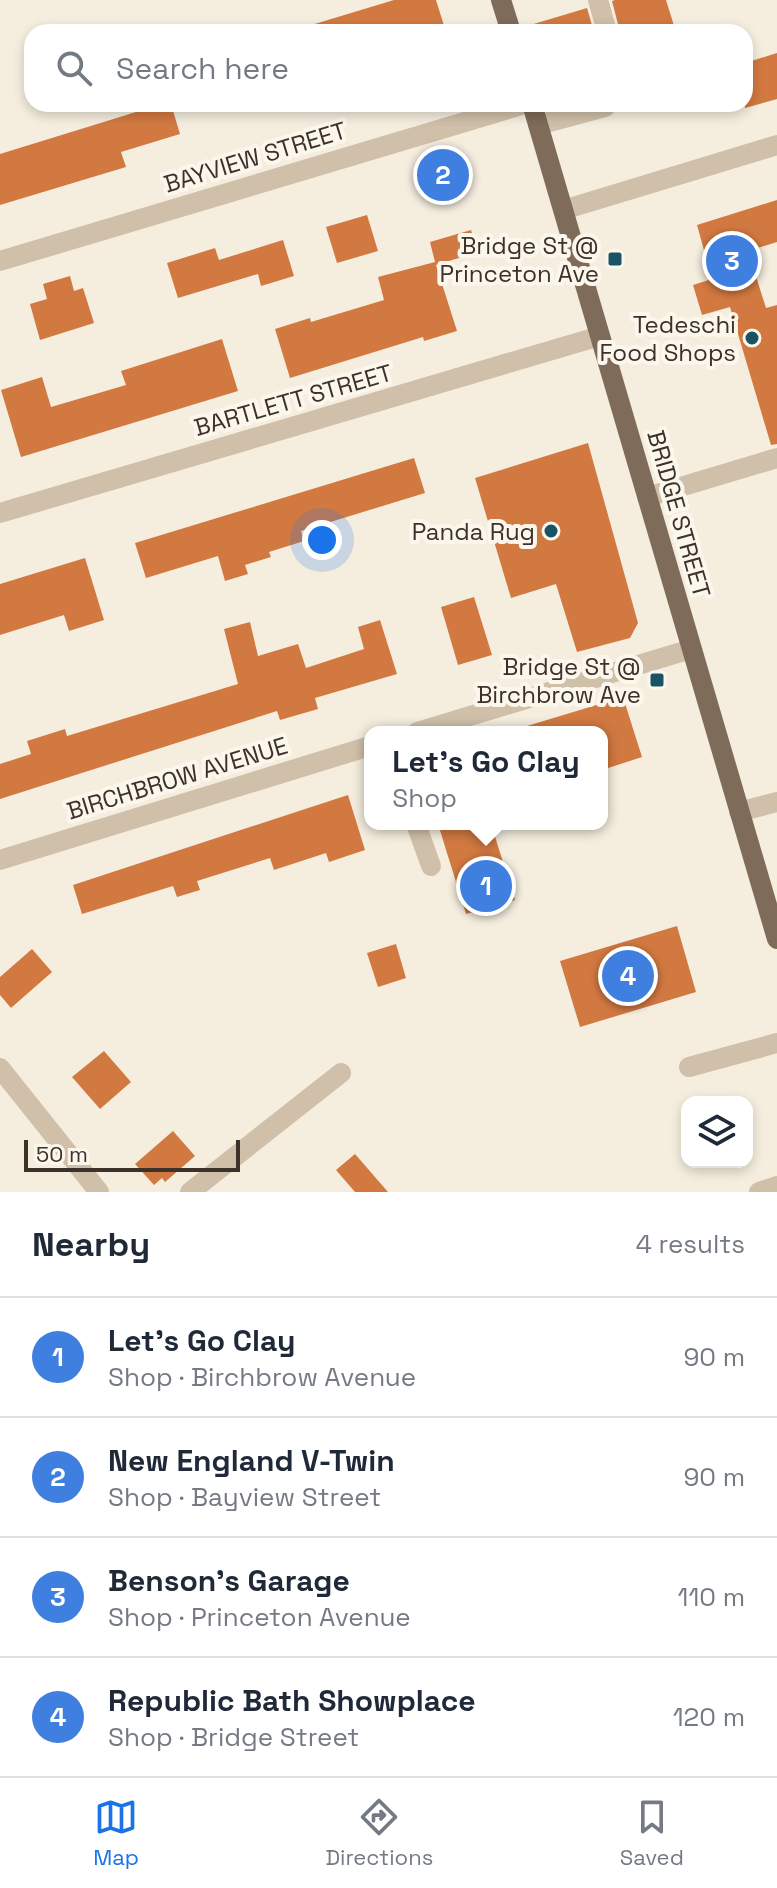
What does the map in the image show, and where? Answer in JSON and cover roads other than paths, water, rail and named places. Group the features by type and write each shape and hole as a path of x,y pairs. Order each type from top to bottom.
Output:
{"main road":[{"path":"501,0 508,24"},
{"name":"BRIDGE STREET","path":"534,112 777,939"}],"street":[{"path":"598,0 605,24"},
{"name":"BAYVIEW STREET","path":"0,261 498,112"},
{"path":"538,125 586,112"},
{"path":"563,210 777,145"},
{"name":"BARTLETT STREET","path":"0,513 600,336"},
{"path":"647,497 777,458"},
{"path":"437,726 691,649"},
{"name":"BIRCHBROW AVENUE","path":"0,860 364,748"},
{"path":"739,812 777,802"},
{"path":"418,830 431,866"},
{"path":"689,1067 777,1043"},
{"path":"0,1068 99,1192"},
{"path":"190,1192 341,1073"},
{"path":"759,1192 777,1186"}],"place":[{"name":"New England V-Twin","path":"443,175"},
{"name":"Bridge St @ Princeton Ave","path":"615,259"},
{"name":"Benson's Garage","path":"732,261"},
{"name":"Tedeschi Food Shops","path":"752,338"},
{"name":"Panda Rug","path":"551,531"},
{"name":"Bridge St @ Birchbrow Ave","path":"657,680"},
{"name":"Let's Go Clay","path":"486,886"},
{"name":"Republic Bath Showplace","path":"628,976"}]}
